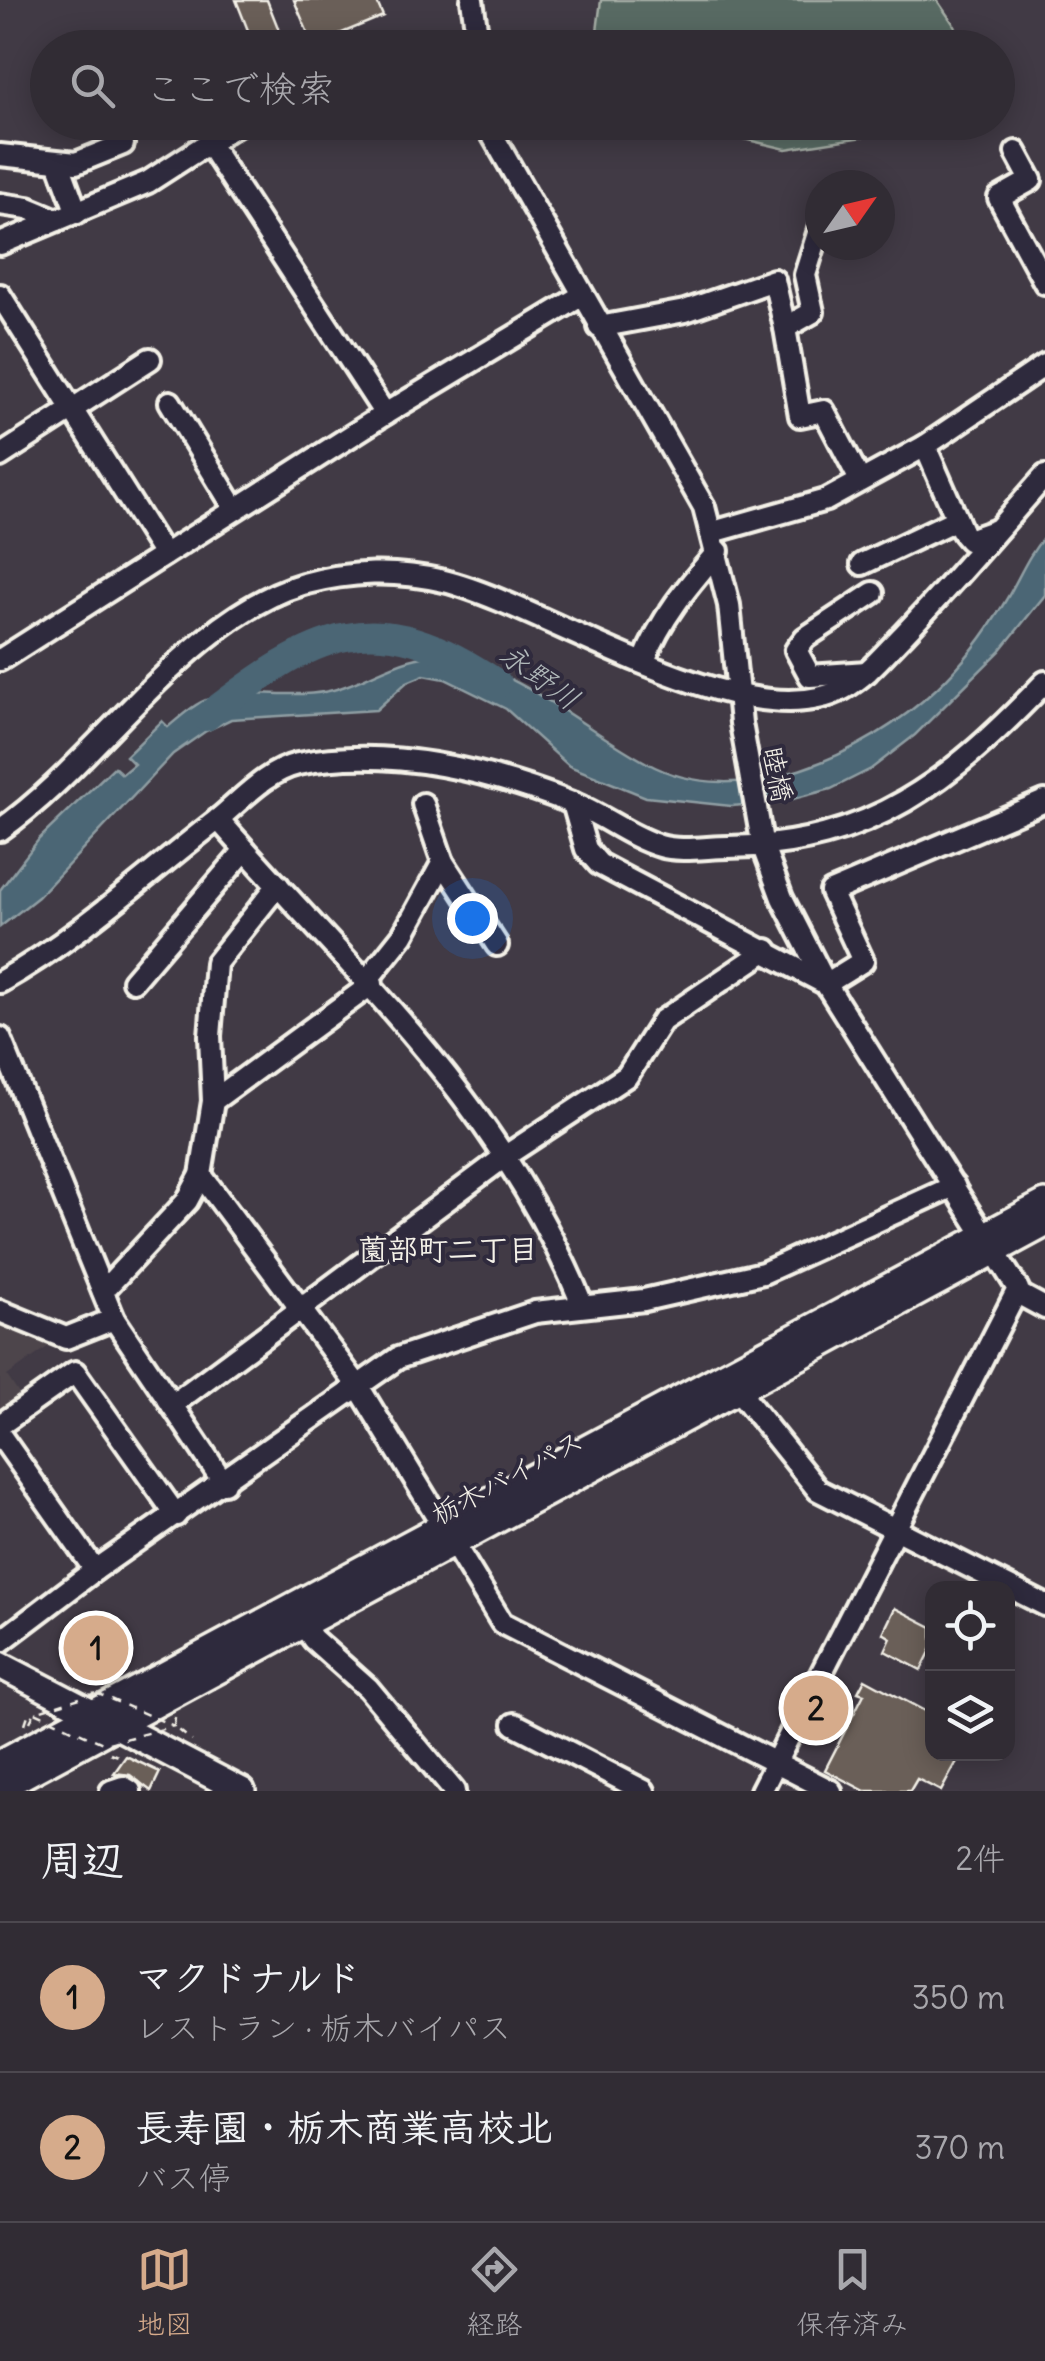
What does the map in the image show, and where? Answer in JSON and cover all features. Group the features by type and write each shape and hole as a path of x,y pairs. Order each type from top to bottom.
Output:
{"main road":[{"name":"栃木バイパス","path":"446,1533 737,1389 990,1242 1045,1203"},
{"name":"栃木バイパス","path":"0,1788 446,1533 990,1242 1045,1224"},
{"name":"栃木バイパス","path":"0,1763 90,1712 297,1615"},
{"path":"0,1665 234,1789"}],"street":[{"path":"472,0 476,30"},
{"path":"0,244 148,182 215,140"},
{"name":"睦橋","path":"495,140 599,327 672,444 716,542 736,651 740,723 762,841 798,933 826,984 990,1242 1018,1294"},
{"path":"0,155 59,164 76,162 123,144"},
{"path":"209,144 385,414"},
{"path":"1016,152 1031,180 999,198 1045,283"},
{"path":"59,164 67,216"},
{"path":"0,204 67,216"},
{"path":"784,328 812,312 806,275 810,260"},
{"path":"599,327 685,310 774,280 800,416 824,412 860,480"},
{"path":"0,295 164,555"},
{"path":"0,660 385,414 582,296"},
{"path":"0,456 150,359"},
{"path":"644,660 657,629 716,542 796,512 925,446 1045,365"},
{"path":"170,402 236,509"},
{"path":"925,446 968,540 996,530"},
{"path":"0,830 234,620 296,586 322,579 381,572 444,582 686,680 738,694 792,702 841,691 867,672 970,566 996,530 1045,476"},
{"path":"862,564 958,520"},
{"path":"867,672 810,676 796,650 805,638 873,593"},
{"path":"0,982 78,929 278,772 342,757 390,758 442,766 573,803 662,847 832,834 907,804 994,735 1045,682"},
{"path":"573,803 586,849 599,864 826,984 863,961 831,892 1045,801"},
{"path":"424,804 443,862 497,944"},
{"path":"218,819 370,982 508,1156 559,1248 582,1304"},
{"path":"133,982 245,850"},
{"path":"213,1100 370,982 403,935 443,862"},
{"path":"103,1291 188,1201 201,1175 213,1100 210,1036 216,963 278,885"},
{"path":"172,1406 508,1156 627,1076 662,1021 767,950"},
{"path":"0,1038 114,1318 224,1483"},
{"path":"201,1175 358,1386 502,1623 831,1791"},
{"path":"0,1642 95,1570 398,1358 508,1320 582,1304 644,1300 764,1273 954,1186"},
{"path":"761,1791 1018,1294 1045,1308"},
{"path":"0,1311 66,1338 114,1318"},
{"path":"0,1425 76,1372 176,1516"},
{"path":"737,1389 813,1486 1045,1606"},
{"path":"0,1436 95,1570"},
{"path":"297,1615 313,1639 368,1688 454,1791"},
{"path":"514,1724 644,1791"},
{"path":"111,1791 130,1791"}],"path":[{"path":"174,1726 105,1744 33,1710 96,1693 174,1726 199,1746"},
{"path":"174,1726 176,1711"}],"shaded area":[{"path":"0,1318 56,1341 7,1376 21,1397 0,1410"}],"green space":[{"path":"601,0 937,0 957,30 597,30"},
{"path":"748,140 843,140 786,149"}],"water":[{"path":"1045,536 1045,595 1000,651 915,735 871,769 831,789 781,802 731,806 646,797 569,766 506,709 445,679 424,675 407,682 376,710 231,719 206,731 173,754 38,897 0,927 0,890 39,839 114,767 122,774 134,764 126,756 162,721 168,727 206,700 242,694 318,693 418,658 448,657 475,664 526,687 647,763 683,777 722,782 761,779 800,770 839,754 908,713 956,669 983,635"}],"building":[{"path":"236,0 267,0 279,30 248,30"},
{"path":"294,0 376,0 383,16 349,30 307,30"},
{"path":"895,1608 925,1623 925,1662 921,1670 885,1651 891,1638 883,1633"},
{"path":"101,1616 126,1648 100,1668 75,1635"},
{"path":"865,1679 925,1711 925,1761 957,1761 941,1791 917,1779 910,1791 865,1791 825,1770 864,1694 858,1692"},
{"path":"126,1756 160,1772 151,1791 130,1775 114,1773"}],"waterway":[{"name":"永野川","path":"206,717 280,665 313,647 346,637 379,635 415,641 454,657 498,684"}],"place":[{"name":"マクドナルド","path":"96,1648"},
{"name":"長寿園・栃木商業高校北","path":"816,1708"}],"district":[{"name":"薗部町二丁目","path":"448,1249"}]}
